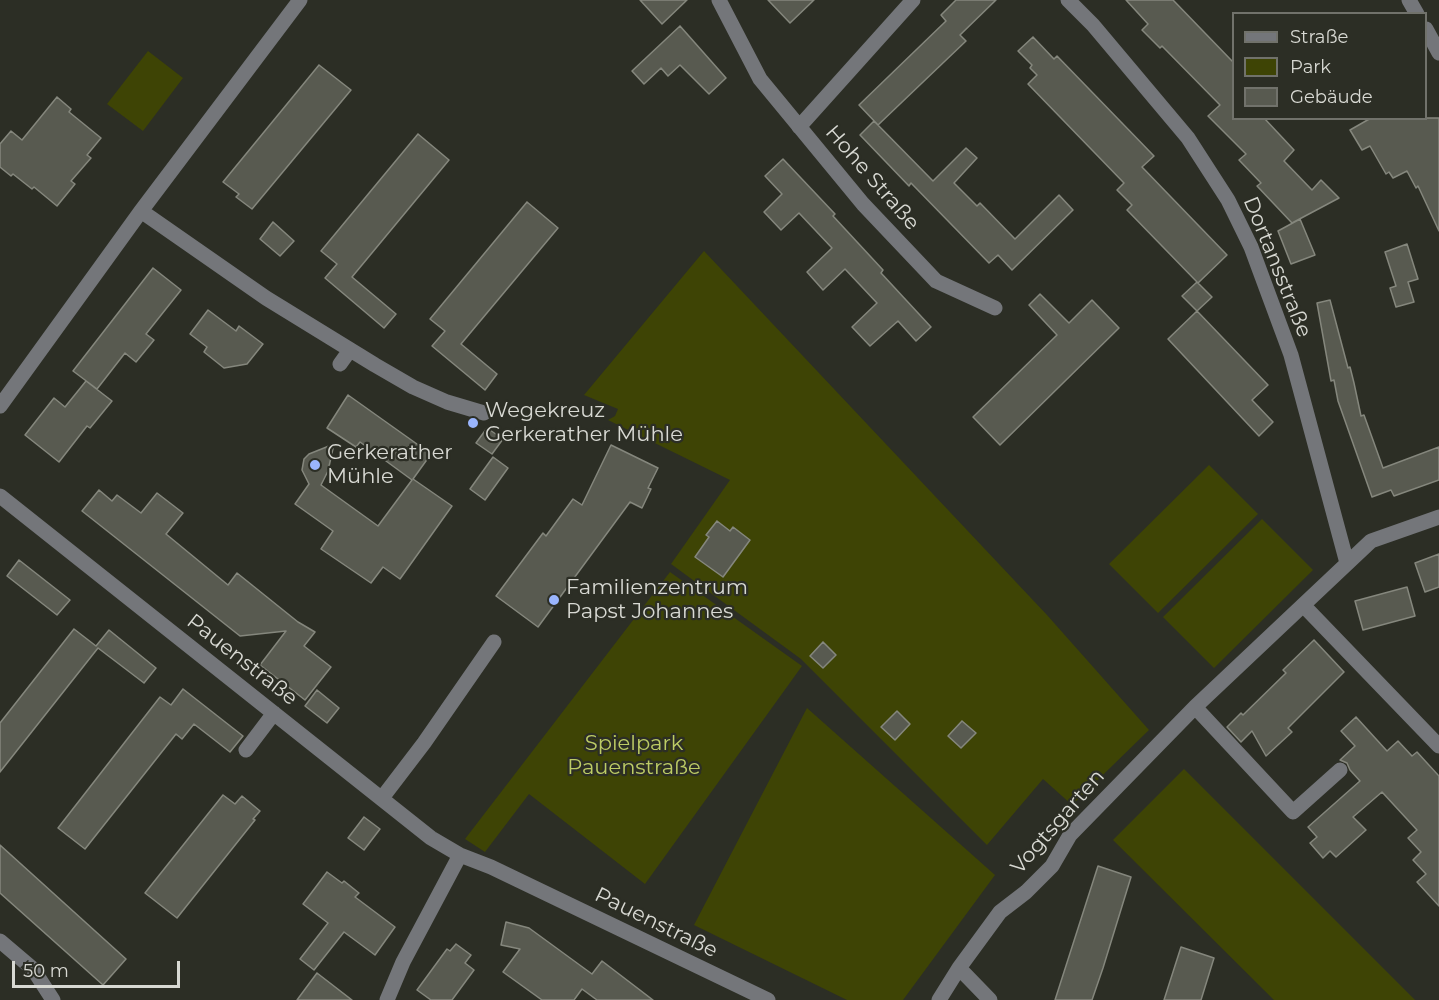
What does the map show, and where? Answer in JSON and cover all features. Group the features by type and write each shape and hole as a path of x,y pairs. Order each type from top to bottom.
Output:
{"street":[{"path":"0,406 141,211 300,0"},
{"path":"719,0 760,79 799,127"},
{"name":"Hohe Straße","path":"913,0 799,127 863,204 936,281 995,308"},
{"name":"Dortansstraße","path":"1068,0 1093,25 1188,138 1228,200 1251,247 1290,356 1347,563"},
{"path":"1427,32 1439,53"},
{"path":"141,211 266,298 412,387 447,402 484,413"},
{"path":"340,364 350,350"},
{"name":"Pauenstraße","path":"0,496 431,838 459,855 490,867 768,1000"},
{"name":"Vogtsgarten","path":"939,1000 1000,912 1026,892 1052,866 1070,835 1196,707 1371,541 1439,517"},
{"path":"1304,606 1439,746"},
{"path":"382,798 424,743 494,642"},
{"path":"1196,707 1293,812 1340,770"},
{"path":"246,750 274,713"},
{"path":"387,1000 403,962 459,855"},
{"path":"0,941 33,969 52,1000"},
{"path":"959,968 990,1000"}],"green space":[{"path":"148,51 183,78 143,131 107,104"},
{"path":"704,251 1047,615 1149,730 1072,805 1043,779 987,845 801,659 671,564 730,480 608,420 615,416 618,409 584,395"},
{"path":"1209,465 1258,514 1158,613 1109,564"},
{"path":"1262,519 1313,570 1214,668 1163,617"},
{"name":"Spielpark Pauenstraße","path":"670,572 802,666 645,884 529,794 485,852 465,839"},
{"path":"807,708 995,875 903,1000 847,1000 694,925"},
{"path":"1184,769 1415,1000 1274,1000 1113,840"}],"building":[{"path":"640,0 687,0 662,24"},
{"path":"768,0 814,0 790,23"},
{"path":"956,0 996,0 960,35 966,41 878,125 859,105 946,21 941,15"},
{"path":"1126,0 1173,0 1232,61 1232,120 1266,120 1294,150 1284,161 1312,190 1321,180 1339,198 1292,223 1257,186 1261,183 1239,160 1246,154 1208,116 1220,105 1162,46 1160,48 1142,30 1148,24"},
{"path":"680,26 726,78 709,94 680,65 668,76 661,68 644,84 632,71"},
{"path":"1033,37 1054,59 1057,56 1154,156 1142,167 1227,255 1198,283 1127,210 1132,205 1117,190 1124,183 1028,84 1037,75 1030,68 1032,65 1018,51"},
{"path":"319,65 351,90 252,209 236,197 239,194 223,182"},
{"path":"57,97 71,109 69,112 101,138 87,155 91,158 71,181 75,184 57,206 34,187 32,189 0,167 0,144 11,131 22,140"},
{"path":"1439,118 1439,231 1418,186 1416,188 1407,171 1393,178 1389,172 1386,174 1370,146 1362,150 1350,130 1368,120"},
{"path":"874,121 933,181 966,148 977,158 954,183 977,206 980,203 1015,239 1059,195 1073,210 1012,270 998,255 989,263 911,183 909,186 860,135"},
{"path":"418,134 449,160 352,277 396,314 384,328 325,278 337,264 321,251"},
{"path":"783,159 835,214 833,216 883,270 881,273 931,327 916,341 898,321 870,346 852,327 877,303 845,269 823,290 807,272 832,248 799,213 781,230 764,212 782,194 765,176"},
{"path":"527,202 558,228 461,344 497,374 485,390 432,346 445,331 430,319"},
{"path":"1300,219 1315,255 1291,264 1278,231"},
{"path":"273,222 294,241 280,256 260,239"},
{"path":"1407,244 1418,279 1408,282 1414,302 1396,307 1390,288 1396,286 1385,252"},
{"path":"153,268 181,290 146,334 154,340 136,362 125,353 97,389 73,371"},
{"path":"1197,282 1212,297 1197,311 1182,296"},
{"path":"1040,294 1069,323 1092,300 1119,328 1000,445 973,417 1057,335 1029,305"},
{"path":"1330,300 1348,368 1350,367 1361,416 1364,415 1383,468 1439,447 1439,480 1394,496 1391,490 1372,497 1338,401 1334,380 1331,381 1317,303"},
{"path":"208,310 236,331 239,326 263,344 247,364 224,368 204,352 207,347 190,334"},
{"path":"1197,311 1268,385 1252,400 1273,422 1259,436 1168,339"},
{"path":"86,381 112,401 90,428 87,426 59,462 25,435 54,398 65,407"},
{"path":"348,395 431,454 413,479 452,506 400,579 383,567 371,583 321,549 333,531 295,504 309,484 302,470 304,459 309,454 334,444 328,471 321,485 378,526 412,480 360,442 356,447 327,428"},
{"path":"487,428 503,439 492,454 476,443"},
{"path":"611,445 658,468 648,488 651,489 642,508 630,502 538,627 496,596 543,533 546,536 573,499 582,505"},
{"path":"493,457 508,468 485,500 470,489"},
{"path":"99,490 112,501 117,495 141,513 157,493 183,513 166,534 228,585 237,573 298,622 315,632 304,646 331,667 305,700 260,665 286,631 240,636 82,511"},
{"path":"717,521 730,531 733,527 750,540 723,577 695,557 709,537 706,535"},
{"path":"1439,554 1439,587 1425,592 1415,563"},
{"path":"19,560 70,600 57,615 7,576"},
{"path":"1407,587 1415,616 1363,630 1355,601"},
{"path":"74,629 96,646 109,630 156,668 144,683 98,648 0,772 0,723"},
{"path":"1314,640 1344,672 1288,728 1292,732 1266,756 1252,731 1241,742 1227,727 1241,713 1243,715 1286,673 1283,670"},
{"path":"823,642 836,655 823,668 810,656"},
{"path":"183,689 243,736 230,752 194,724 182,739 176,734 85,849 58,828 160,697 171,705"},
{"path":"317,690 339,708 327,723 305,706"},
{"path":"897,711 910,724 895,740 881,727"},
{"path":"1356,717 1387,751 1398,741 1412,756 1417,752 1439,776 1439,906 1417,882 1426,874 1413,860 1421,852 1408,838 1417,830 1382,792 1353,817 1366,830 1336,857 1330,851 1323,858 1310,843 1317,837 1308,827 1360,781 1347,763 1340,760 1355,746 1341,731"},
{"path":"962,721 976,733 961,748 948,736"},
{"path":"223,795 235,804 242,796 260,811 177,918 145,893"},
{"path":"364,817 380,829 364,850 348,838"},
{"path":"0,845 126,959 103,985 0,893"},
{"path":"1098,866 1131,877 1103,968 1092,1000 1055,1000"},
{"path":"327,872 342,883 344,881 359,893 355,897 395,927 375,955 344,932 314,970 300,959 328,923 303,904"},
{"path":"506,922 529,928 592,974 602,961 653,1000 597,1000 582,989 574,1000 542,1000 503,972 520,949 501,945"},
{"path":"456,944 471,955 465,963 474,970 452,1000 431,1000 417,990 447,949 450,951"},
{"path":"1181,947 1214,958 1201,1000 1164,1000"},
{"path":"317,973 352,1000 297,1000"}],"place":[{"name":"Wegekreuz Gerkerather Mühle","path":"473,423"},
{"name":"Gerkerather Mühle","path":"315,465"},
{"name":"Familienzentrum Papst Johannes","path":"554,600"}]}
